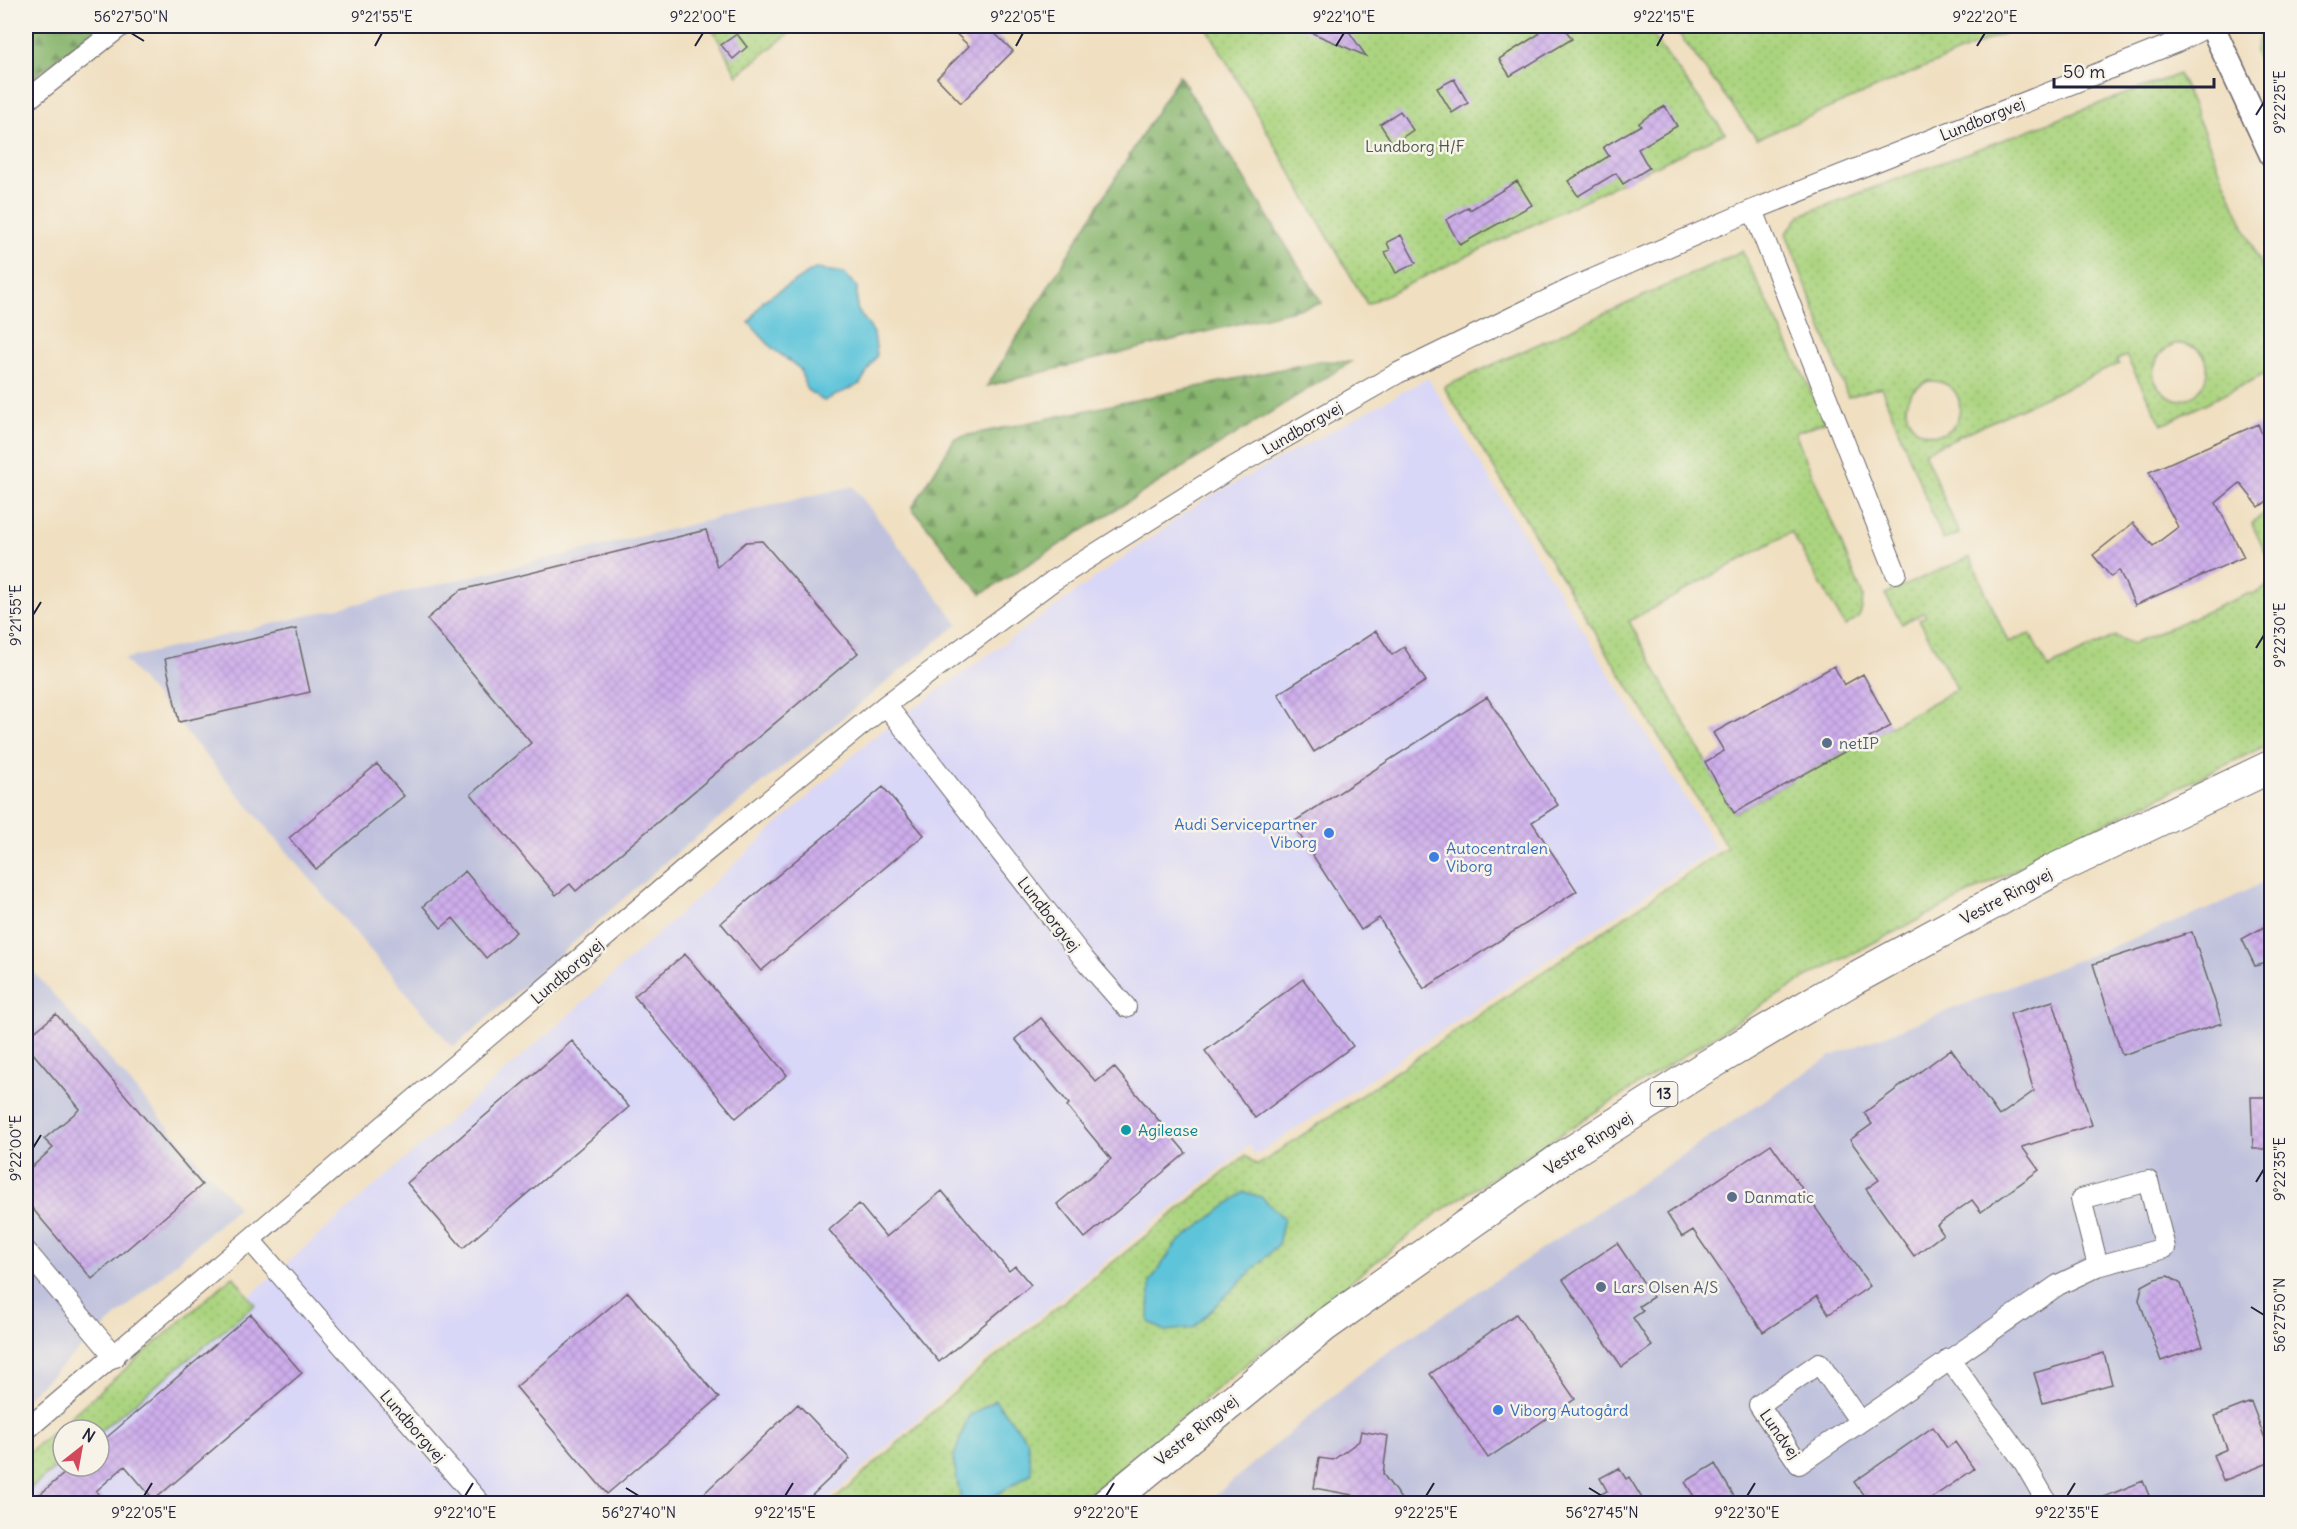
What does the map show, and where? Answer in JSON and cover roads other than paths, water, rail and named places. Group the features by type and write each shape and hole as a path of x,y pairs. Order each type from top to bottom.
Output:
{"main road":[{"name":"Vestre Ringvej","path":"1107,1503 1324,1326 1559,1160 1707,1066 1848,981 2052,871 2271,766"}],"street":[{"path":"26,101 121,26"},
{"path":"2211,26 2271,155"},
{"name":"Lundborgvej","path":"26,1430 115,1357 697,859 886,705 1054,580 1286,436 1398,373 1572,288 1753,210 2177,42 2211,26"},
{"path":"1753,210 1896,573"},
{"name":"Lundborgvej","path":"886,705 1084,958 1126,1007"},
{"name":"Lundvej","path":"1860,1422 1819,1363 1759,1405 1799,1464 1860,1422 1948,1359 2058,1285 2098,1266 2166,1248 2148,1181 2081,1198 2098,1266"},
{"name":"Lundborgvej","path":"250,1240 481,1503"},
{"path":"26,1251 115,1357"},
{"path":"1948,1359 2022,1459 2048,1503"}],"water":[{"path":"815,269 844,273 857,287 857,309 874,333 877,355 860,384 824,401 807,390 800,369 772,348 749,323 764,300"},
{"path":"1244,1192 1261,1197 1284,1218 1278,1245 1193,1328 1165,1331 1149,1322 1150,1282 1176,1244"},
{"path":"995,1400 1027,1440 1032,1473 983,1503 967,1503 961,1500 953,1459 968,1417"}],"place":[{"name":"netIP","path":"1827,743"},
{"name":"Audi Servicepartner Viborg","path":"1329,833"},
{"name":"Autocentralen Viborg","path":"1434,857"},
{"name":"Agilease","path":"1126,1130"},
{"name":"Danmatic","path":"1732,1197"},
{"name":"Lars Olsen A/S","path":"1601,1287"},
{"name":"Viborg Autogård","path":"1498,1410"}],"park label":[{"name":"Lundborg H/F","path":"1415,146"}]}
